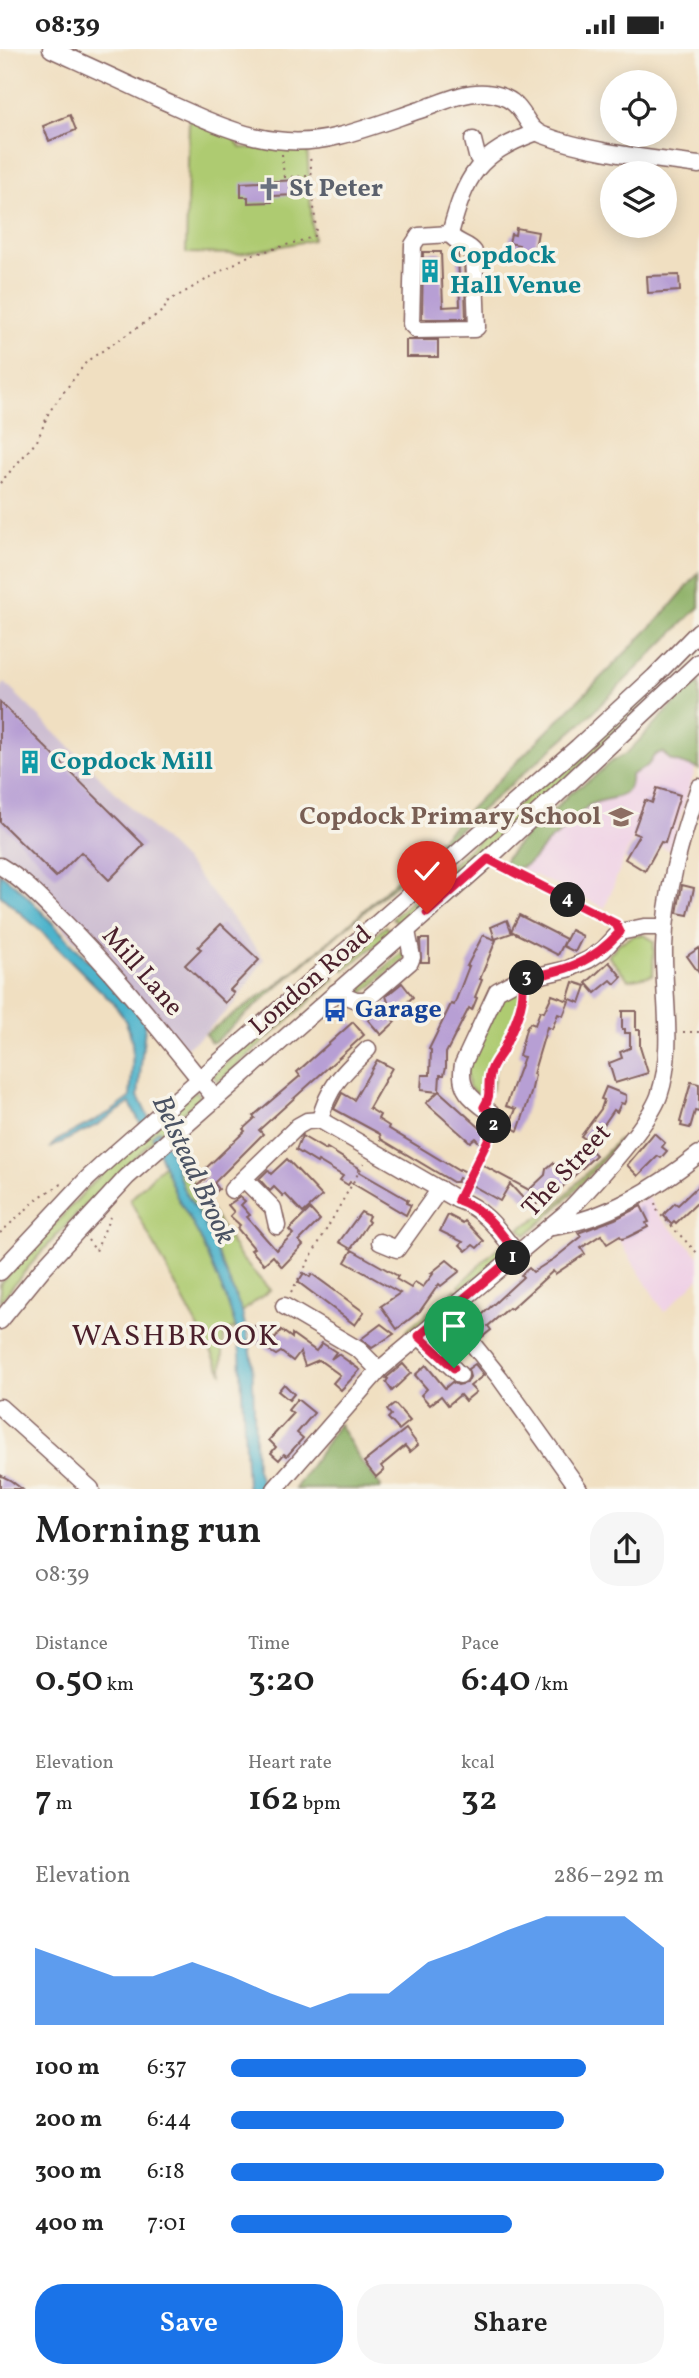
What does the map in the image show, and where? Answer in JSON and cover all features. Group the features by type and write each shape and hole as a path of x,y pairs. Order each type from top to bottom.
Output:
{"street":[{"path":"51,49 223,128 245,135 309,142 356,131 474,93 499,94 511,100 537,132 593,148 699,165"},
{"path":"450,234 419,236 413,245 411,324 417,330 477,327 474,252 470,247 454,241 450,234 459,202 481,162 510,144 537,132"},
{"path":"473,140 481,162"},
{"name":"London Road","path":"0,1272 88,1178 133,1136 578,747 699,631"},
{"name":"London Road","path":"0,1321 52,1258 127,1177 488,859 699,662"},
{"name":"The Street","path":"275,1489 379,1370 552,1227 593,1185 656,1104 665,1071 665,927 678,854 699,787"},
{"name":"Mill Lane","path":"0,866 26,884 85,943 156,1024 215,1098"},
{"path":"499,1118 489,1100 464,1090 461,1074 463,1064 497,991 522,980 568,969 588,960 603,950 620,932 644,927 665,927"},
{"path":"336,992 356,1000 366,1000 410,963 412,957 407,931"},
{"path":"320,1120 334,1083 368,1049"},
{"path":"276,1226 277,1205 238,1184 298,1126 307,1121 320,1120 372,1150 387,1165 473,1205 489,1219 517,1254"},
{"path":"552,1227 577,1223 610,1210 648,1191 699,1154"},
{"path":"593,1185 610,1210"},
{"path":"380,1242 397,1249 440,1189"},
{"path":"284,1306 359,1350 379,1370"},
{"path":"447,1312 485,1357 579,1489"},
{"path":"419,1336 442,1365 460,1374"},
{"path":"0,1407 91,1489"}],"path":[{"path":"282,141 283,177 312,176"},
{"path":"0,482 37,441 50,412 87,361 164,310 167,302 246,257 313,237 316,233 309,142"},
{"path":"488,859 616,924 620,932"},
{"path":"489,1100 488,1083 491,1070 503,1050 525,993 522,980"},
{"path":"666,1033 699,1032"},
{"path":"458,1200 499,1118"},
{"path":"284,1306 372,1150"},
{"path":"0,1233 41,1196 64,1182"},
{"path":"648,1191 658,1213 699,1255"},
{"path":"41,1196 46,1201"},
{"path":"87,1238 96,1251 112,1214"}],"shaded area":[{"path":"5,683 193,869 264,959 234,1004 197,1040 182,1050 0,863 0,688"},
{"name":"Copdock Primary School","path":"662,734 699,757 670,850 634,838 605,908 509,863"},
{"path":"649,1197 658,1215 699,1256 699,1278 664,1312 604,1216"}],"green space":[{"path":"189,117 234,138 241,148 307,147 313,240 239,254 186,253"},
{"path":"699,573 699,607 585,720 214,1042 211,1042 205,1034 278,984 346,927 435,844 661,617"},
{"path":"699,640 699,651 579,767 399,924 393,918"},
{"path":"699,683 699,769 670,760 663,752 656,754 647,766 631,775 631,784 623,795 588,806 526,865 508,867 506,858 541,817 554,810 570,793 609,763 627,753 684,694"},
{"path":"386,926 392,932 344,970 340,965"},
{"path":"635,935 644,935 654,941 653,975 629,980 608,956 619,943"},
{"path":"405,950 405,958 362,994 357,992"},
{"path":"329,973 335,979 218,1082 213,1075"},
{"path":"520,985 526,997 495,1069 492,1090 479,1096 469,1087 466,1073 497,1001"},
{"path":"196,1090 200,1097 70,1221 0,1302 0,1284 94,1181"},
{"path":"618,1140 587,1178 551,1213 526,1235 519,1229 552,1209"},
{"path":"171,1153 182,1165 241,1258 270,1290 242,1312 206,1227 183,1188"},
{"path":"164,1164 176,1195 200,1237 226,1297 236,1328 224,1333 222,1372 130,1200"},
{"path":"501,1244 500,1258 462,1289 459,1285"},
{"path":"456,1289 458,1292 409,1334 406,1331"},
{"path":"339,1424 361,1461 381,1486 380,1489 295,1489"}],"water":[{"path":"0,873 21,890 113,987 136,1006 143,1017 145,1026 138,1096 153,1127 145,1133 130,1103 97,1125 50,1148 56,1141 111,1112 130,1098 133,1060 131,1037 128,1026 114,1004 41,931 0,895"},
{"path":"159,1130 171,1153 183,1188 206,1227 242,1312 252,1357 256,1466 263,1489 249,1489 247,1485 240,1353 236,1328 200,1237 176,1195 152,1136"}],"building":[{"path":"70,115 76,130 49,141 43,126"},
{"name":"St Peter","path":"297,180 297,195 272,196 272,202 248,203 248,197 241,197 241,183"},
{"path":"516,228 538,232 534,253 518,249 519,245 509,243"},
{"name":"Copdock Hall Venue","path":"423,252 441,252 443,307 460,306 458,253 464,256 466,319 422,319"},
{"path":"679,275 680,291 648,293 647,276"},
{"path":"406,340 438,340 438,357 406,357"},
{"name":"Copdock Mill","path":"0,702 144,845 109,880 81,852 56,877 0,822"},
{"path":"657,788 680,795 665,843 661,842 645,871 625,859 639,835 633,833 645,800 652,803"},
{"path":"682,885 694,888 688,915 677,913"},
{"path":"519,915 566,939 558,955 511,931"},
{"path":"507,920 512,933 495,939 491,927"},
{"path":"221,924 259,960 230,990 234,993 225,1003 185,965 201,949 198,947"},
{"path":"571,930 583,936 575,952 563,946"},
{"path":"483,935 496,940 480,979 482,980 472,1010 469,1008 446,1053 446,1067 444,1075 440,1075 439,1091 488,1135 480,1143 475,1138 470,1142 426,1103 438,1092 421,1090 422,1075 430,1075 429,1049 451,1004 454,1005 467,966"},
{"path":"420,939 429,939 429,962 421,962"},
{"path":"699,948 699,973 687,956"},
{"path":"609,962 622,977 615,984 611,980 595,993 586,983"},
{"path":"573,982 586,986 580,1003 568,998"},
{"path":"402,983 413,997 390,1017 395,1022 381,1035 368,1020 388,1002 386,996"},
{"path":"552,995 569,1001 563,1016 558,1014 552,1029 547,1027 533,1074 531,1093 518,1131 509,1126 516,1109 506,1106 524,1057 519,1056 526,1029 530,1023 535,1025 540,1011 544,1012"},
{"path":"622,1011 636,1011 636,1030 640,1030 640,1047 648,1073 615,1083 609,1063 622,1058 620,1052 630,1048 630,1033 625,1033 625,1029 622,1029"},
{"path":"353,1022 364,1035 259,1130 263,1134 214,1183 219,1189 207,1199 196,1187 208,1176 203,1171 245,1131 243,1129 255,1118 253,1116 300,1076 297,1072"},
{"path":"377,1060 392,1068 369,1108 380,1115 378,1119 389,1126 388,1128 459,1171 460,1169 472,1175 479,1163 529,1190 553,1163 561,1172 587,1146 596,1155 556,1193 553,1190 532,1208 510,1184 500,1201 459,1178 457,1182 453,1182 381,1139 380,1134 334,1109 342,1093 354,1100"},
{"path":"691,1082 699,1084 699,1112 695,1111 690,1128 681,1126 680,1122"},
{"path":"606,1087 626,1095 626,1099 617,1112 614,1110 591,1143 581,1136 601,1109 604,1100 601,1099"},
{"path":"654,1133 665,1143 662,1147 667,1151 638,1176 627,1165"},
{"path":"302,1136 326,1150 327,1148 359,1168 358,1171 408,1200 406,1203 411,1205 406,1215 350,1182 348,1185 340,1180 343,1176 296,1150"},
{"path":"287,1159 322,1196 303,1213 285,1194 283,1196 274,1187 270,1191 259,1179 268,1170 271,1174"},
{"path":"699,1185 699,1201 676,1223 674,1221 671,1224 664,1216 665,1213"},
{"path":"240,1197 245,1201 241,1205 250,1215 247,1217 276,1250 293,1234 289,1230 310,1209 320,1220 299,1241 303,1245 282,1267 273,1256 264,1264 237,1228 240,1225 230,1216 234,1212 228,1205"},
{"path":"641,1206 649,1222 646,1223 648,1227 622,1239 620,1236 607,1244 601,1235 581,1248 585,1254 555,1274 553,1271 488,1326 491,1330 481,1338 471,1325 523,1277 521,1275 529,1268 533,1272 555,1258 581,1237 578,1233"},
{"path":"361,1212 369,1216 369,1222 351,1249 339,1242"},
{"path":"448,1215 463,1223 465,1221 484,1241 477,1248 473,1245 466,1251 460,1245 463,1242 440,1231"},
{"path":"352,1250 398,1276 396,1279 411,1288 415,1282 423,1287 433,1274 431,1273 447,1260 460,1271 441,1286 439,1284 420,1311 397,1329 381,1306 400,1293 345,1262"},
{"path":"304,1273 310,1277 312,1274 364,1312 355,1325 298,1282"},
{"path":"381,1324 394,1334 372,1348 361,1339"},
{"path":"255,1326 275,1339 281,1330 292,1338 292,1334 316,1351 322,1343 336,1352 331,1359 338,1354 360,1370 341,1390 333,1383 340,1375 319,1360 305,1366 300,1352 293,1361 281,1352 276,1355 252,1340 254,1336 250,1334"},
{"path":"403,1364 411,1373 392,1391 386,1378"},
{"path":"475,1364 484,1375 470,1386 476,1392 465,1401 460,1395 448,1405 441,1396 430,1405 421,1395 427,1389 415,1375 426,1365 445,1388 452,1382 458,1385 467,1383 470,1377 468,1369"},
{"path":"284,1384 294,1394 289,1400 278,1391"},
{"path":"297,1399 314,1413 297,1433 303,1438 287,1456 284,1454 279,1460 271,1453 276,1447 269,1440 293,1414 288,1410"},
{"path":"395,1404 410,1421 399,1430 388,1418 391,1415 387,1410"},
{"path":"406,1429 418,1445 410,1452 405,1446 381,1466 384,1470 376,1477 364,1462"},
{"path":"0,1475 10,1480 22,1489 0,1489"}],"waterway":[{"name":"Belstead Brook","path":"96,969 110,983"}],"place":[{"name":"St Peter","path":"269,189"},
{"name":"Copdock Hall Venue","path":"430,271"},
{"name":"Copdock Mill","path":"30,762"},
{"name":"Copdock Primary School","path":"621,817"},
{"name":"Garage","path":"335,1010"}],"district":[{"name":"WASHBROOK","path":"176,1337"}],"route":[{"path":"427,913 488,859 616,924 620,932 603,950 588,960 568,969 522,980 525,993 503,1050 491,1070 488,1083 490,1098 484,1107 499,1118 458,1200 473,1205 489,1219 517,1254 419,1336 454,1368"}]}
